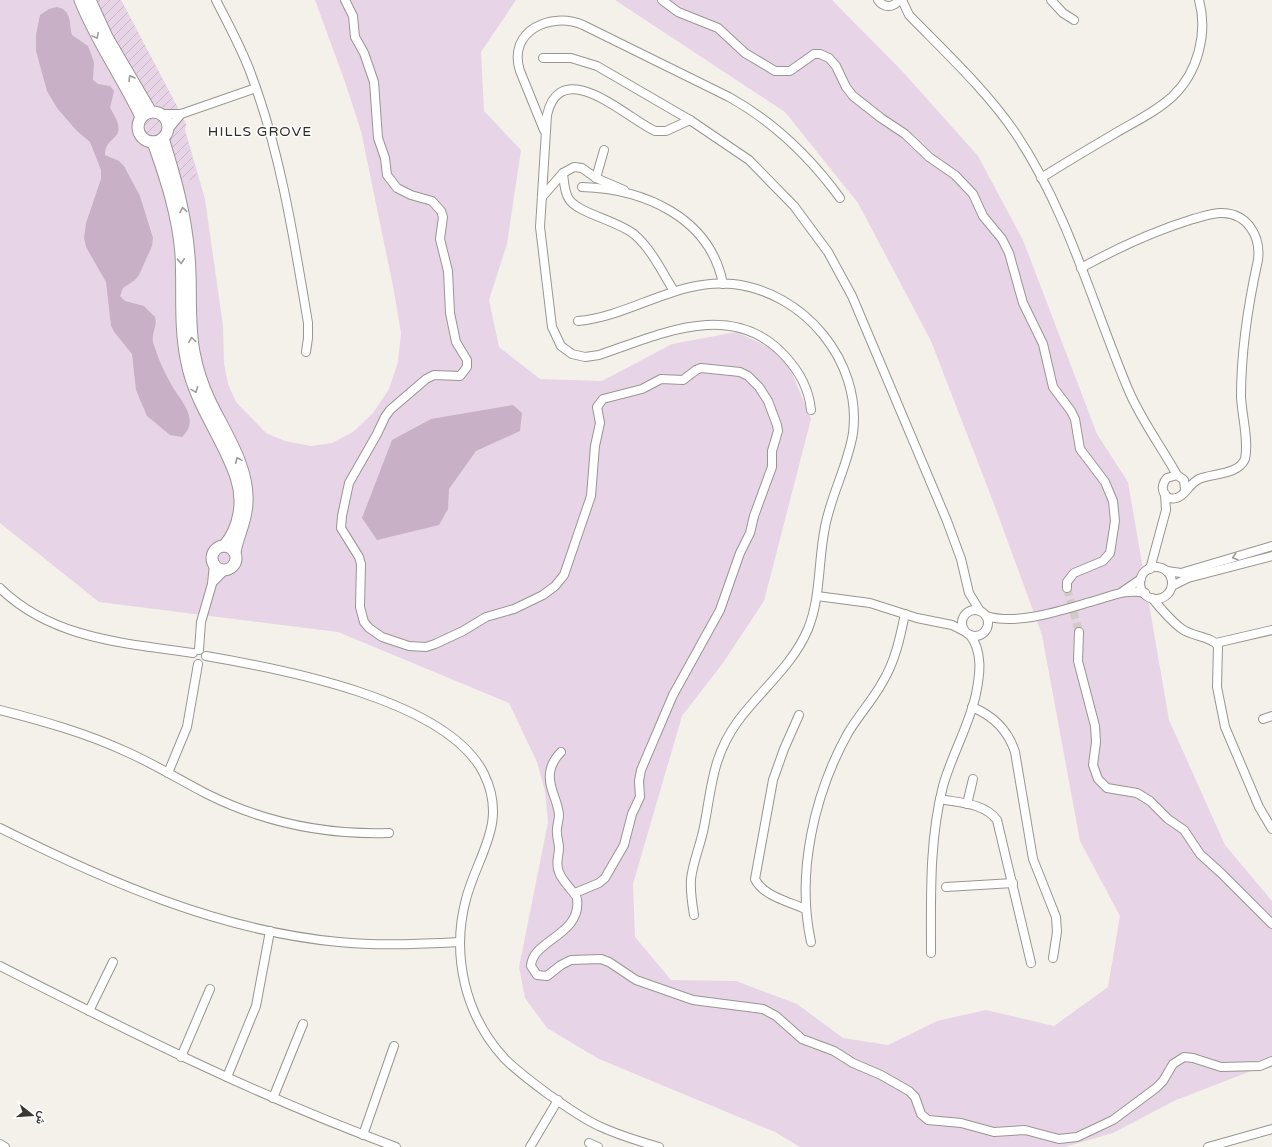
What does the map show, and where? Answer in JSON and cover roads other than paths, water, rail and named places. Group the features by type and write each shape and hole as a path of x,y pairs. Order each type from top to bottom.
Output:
{"street":[{"path":"80,0 99,41 128,90 150,114 167,122 165,134 186,225 190,264 191,326 196,363 208,397 242,469 246,485 247,510 234,552"},
{"path":"90,0 107,37 150,114"},
{"path":"216,0 244,58 256,88 281,179 300,275 308,331 306,352"},
{"path":"345,0 353,16 355,37 364,53 374,82 378,138 387,175 397,188 411,195 432,201 441,211 443,217 440,239 448,271 450,313 456,342 467,360 467,366 460,376 434,375 426,379 390,410 380,425 377,434 349,483 341,524 361,564 361,615 369,628 382,636 409,646 426,647 463,631 486,617 514,609 543,595 555,586 564,575 591,496 595,446 600,423 597,407 603,399 642,389 661,379 683,380 701,368 733,370 748,376 759,387 768,401 777,425 778,431 772,451 772,467 754,516 750,533 740,553 731,582 716,620 682,678 657,731 640,774 640,797 632,814 624,845 605,878 599,883 575,893"},
{"path":"662,0 682,13 718,28 745,53 775,71 790,71 814,54 825,55 836,66 846,87 853,96 881,118 905,134 929,157 955,175 973,194 984,216 1002,239 1010,253 1023,303 1043,344 1053,387 1071,410 1075,419 1080,449 1105,482 1113,501 1116,521 1110,553 1103,561 1074,573 1067,582 1067,588"},
{"path":"878,0 885,6 892,6 910,15"},
{"path":"892,6 900,0 910,15 1000,112 1019,138 1041,178 1067,231 1132,398 1165,456 1180,478 1185,489"},
{"path":"1051,0 1063,13 1074,20"},
{"path":"1041,178 1155,110 1174,95 1190,73 1200,48 1202,20 1199,0"},
{"path":"545,133 520,71 517,61 518,51 524,37 537,26 557,20 570,21 583,25 730,97 751,110 809,158 840,198"},
{"path":"543,58 571,58 597,66 690,120 736,150 772,182 806,221 837,266 852,296 947,521 961,559 969,593 983,614 987,628"},
{"path":"152,142 143,139 137,126 150,114 181,114 256,88"},
{"path":"690,120 666,131 655,131 598,95 580,90 567,91 557,96 550,104 545,133 541,237 552,327 557,340 566,350 578,356 592,357 684,327 711,324 740,328 770,342 790,361 806,388 811,410"},
{"path":"152,142 165,134 181,114"},
{"path":"152,142 167,184 179,238 182,268 181,318 187,366 199,401 234,471 239,492 240,506 237,525 224,546"},
{"path":"596,178 604,150"},
{"path":"542,197 564,172 570,168 578,167 596,178 617,186 627,193"},
{"path":"564,172 565,190 572,203 580,209 619,224 635,235 648,249 674,291"},
{"path":"582,188 603,189 627,193 660,205 675,214 697,232 713,253 720,268 723,284"},
{"path":"1081,268 1112,251 1157,232 1215,213 1229,213 1241,219 1252,229 1256,236 1259,248 1258,260 1246,318 1242,358 1241,399 1245,459 1242,465 1235,469 1200,479 1185,489 1183,494 1165,514"},
{"path":"578,321 616,314 674,291 698,285 723,284 745,286 786,302 805,315 828,340 839,359 847,379 853,412 852,435 826,522 821,550 817,596 811,621 789,662 741,718 728,736 718,757 709,792 704,828 691,878 691,896 694,915"},
{"path":"1150,569 1167,506 1165,494 1162,488 1165,480 1165,456"},
{"path":"1165,480 1171,475 1180,478 1200,479"},
{"path":"1165,494 1171,498 1178,498"},
{"path":"198,664 193,660 196,652 201,622 212,584 214,552 218,548 224,546 229,547 234,552 236,557 234,564 212,584"},
{"path":"1122,592 1141,579 1146,571 1150,569 1176,573 1185,572 1272,546"},
{"path":"1155,550 1164,570 1172,580 1172,586 1166,596 1169,617"},
{"path":"1172,586 1188,578 1272,556"},
{"path":"214,564 218,568 226,570"},
{"path":"1141,579 1142,589 1145,593 1152,598 1169,617 1189,633 1216,643 1272,630"},
{"path":"0,588 32,612 76,632 110,642 205,652 206,656 304,676 397,705 434,724 456,740 471,754 485,776 492,796 494,812 489,841 466,899 460,942 465,987 471,1005 482,1028 510,1064 558,1100 605,1129 659,1147"},
{"path":"931,953 931,867 933,840 940,799 953,756 972,707 979,676 981,635 987,628 1006,620 1047,613 1122,592 1145,593"},
{"path":"969,593 962,624 977,647 979,656"},
{"path":"817,596 870,603 905,614 949,624 967,633 981,635"},
{"path":"1152,598 1162,598 1166,596"},
{"path":"949,624 973,611 1006,620"},
{"path":"812,942 806,910 805,885 807,860 813,831 824,792 836,758 848,734 882,684 891,666 899,644 905,614"},
{"path":"1079,632 1078,661 1095,726 1096,742 1093,765 1098,780 1107,788 1137,794 1150,801 1168,819 1184,830 1200,854 1272,924"},
{"path":"1216,643 1219,650 1217,687 1225,727 1256,802 1272,829"},
{"path":"198,664 204,662 206,656"},
{"path":"168,773 187,727 198,664"},
{"path":"972,707 989,716 1001,726 1010,738 1015,752 1033,859 1056,917 1057,932 1053,958"},
{"path":"0,710 84,735 125,751 231,805 289,825 329,832 389,833"},
{"path":"799,715 772,780 755,879 758,884 770,893 806,910"},
{"path":"1264,719 1272,716"},
{"path":"561,752 552,765 549,779 559,814 557,832 559,849 557,866 565,884 575,893 578,899 569,926 532,959 531,966 537,975 546,976 571,960 601,959 609,962 636,980 693,1000 763,1009 776,1016 802,1039 834,1051 853,1063 881,1075 909,1091 917,1101 921,1114 933,1121 961,1123 994,1132 1026,1130 1059,1139 1071,1138 1113,1120 1160,1085 1170,1067 1180,1059 1193,1058 1211,1065 1227,1067 1260,1066 1272,1062"},
{"path":"967,804 973,779"},
{"path":"940,799 967,804 986,810 996,820 1013,883 1027,952 1031,963"},
{"path":"0,828 109,879 202,913 270,931 320,940 356,944 460,942"},
{"path":"946,887 1013,883"},
{"path":"227,1077 256,1006 270,931"},
{"path":"89,1011 113,962"},
{"path":"0,966 181,1057 273,1098 396,1147"},
{"path":"181,1057 210,989"},
{"path":"273,1098 303,1024"},
{"path":"363,1135 394,1046"},
{"path":"530,1147 558,1100"},
{"path":"1208,1147 1272,1129"},
{"path":"0,1144 5,1147"}],"tunnel":[{"path":"1067,588 1079,632"}],"district":[{"name":"HILLS GROVE","path":"260,131"}]}
